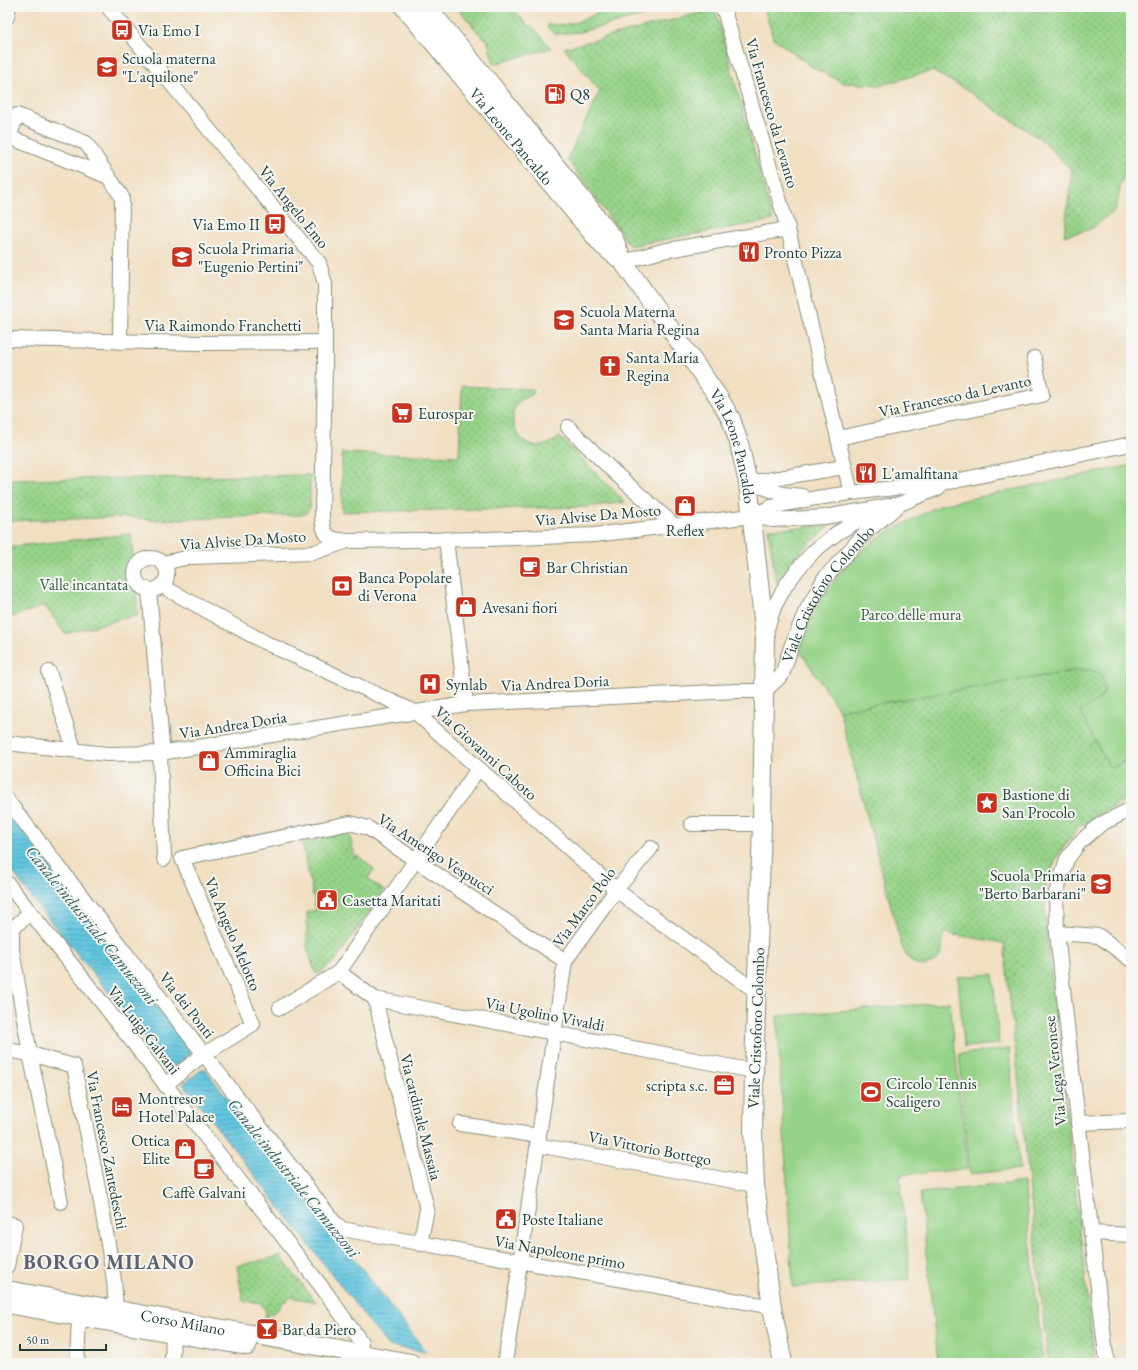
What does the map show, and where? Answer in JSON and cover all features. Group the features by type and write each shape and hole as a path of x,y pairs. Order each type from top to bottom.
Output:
{"main road":[{"name":"Via Leone Pancaldo","path":"404,7 603,246 623,262"},
{"name":"Via Leone Pancaldo","path":"427,7 614,239 623,262 719,398 731,419 739,443 748,483 752,516"},
{"name":"Viale Cristoforo Colombo","path":"752,516 765,637 762,824 753,1132 755,1185 772,1307 783,1363"},
{"name":"Corso Milano","path":"7,1290 116,1310 354,1360"},
{"name":"Corso Milano","path":"7,1304 173,1333 354,1360 403,1362"}],"street":[{"path":"7,17 9,7"},
{"name":"Via Angelo Emo","path":"108,7 319,264 325,284 322,523"},
{"name":"Via Francesco da Levanto","path":"723,7 788,229 851,493"},
{"path":"109,177 9,137 17,115 86,143 109,177 122,197 120,342"},
{"path":"623,262 662,250 788,229"},
{"name":"Via Raimondo Franchetti","path":"7,339 199,343 325,342"},
{"name":"Via Francesco da Levanto","path":"838,438 1042,395 1034,358"},
{"path":"568,427 615,473 674,525"},
{"name":"Viale Cristoforo Colombo","path":"752,516 771,507 816,498 955,481 1131,444"},
{"path":"748,483 844,467"},
{"name":"Viale Cristoforo Colombo","path":"765,637 774,608 783,591 796,570 814,551 837,533 854,523 955,481"},
{"name":"Viale Cristoforo Colombo","path":"748,483 783,494 816,498"},
{"name":"Viale Cristoforo Colombo","path":"752,516 772,520 825,517 900,504"},
{"name":"Viale Cristoforo Colombo","path":"765,691 782,675 804,613 824,579 866,532 900,504"},
{"name":"Via Alvise Da Mosto","path":"322,523 326,535 334,540 347,541 594,535 752,516"},
{"path":"446,539 466,704"},
{"name":"Via Alvise Da Mosto","path":"163,563 190,557 312,553 347,541"},
{"name":"Via Alvise Da Mosto","path":"149,589 143,587 136,578 137,566 141,561 147,558 153,558 163,563 167,576 163,584"},
{"path":"149,589 154,589 163,584"},
{"name":"Via Giovanni Caboto","path":"163,584 169,590 266,643 415,712 616,890 757,992"},
{"name":"Via Andrea Doria","path":"149,589 162,745 160,753 164,859"},
{"path":"49,672 74,749"},
{"name":"Via Andrea Doria","path":"7,743 74,749 107,754 160,753 466,704 736,691 765,691"},
{"path":"280,1008 339,972 478,769"},
{"name":"Via dei Ponti","path":"7,800 202,1056 334,1222 342,1229"},
{"name":"Via Lega Veronese","path":"1107,1363 1057,933 1056,893 1067,859 1079,843 1101,824 1131,809"},
{"name":"Via Amerigo Vespucci","path":"182,858 350,823 368,828 565,961"},
{"path":"692,824 762,824"},
{"name":"Via Marco Polo","path":"505,1363 565,961 616,890 651,848"},
{"name":"Via Angelo Melotto","path":"182,858 253,1024 202,1056"},
{"name":"Via Luigi Galvani","path":"7,883 107,1009 168,1082 327,1294 360,1342 354,1360"},
{"path":"30,913 12,929 12,950 30,1054 61,1202"},
{"path":"1057,933 1098,936 1131,960"},
{"name":"Via Ugolino Vivaldi","path":"339,972 375,999 754,1071"},
{"name":"Via cardinale Massaia","path":"375,999 427,1209 420,1244"},
{"name":"Via Francesco Zantedeschi","path":"7,1050 30,1054 74,1066 102,1208 114,1280 116,1310"},
{"path":"168,1082 202,1056"},
{"path":"1078,1123 1131,1121"},
{"path":"460,1124 538,1140"},
{"name":"Via Vittorio Bottego","path":"538,1140 755,1185"},
{"path":"7,1224 15,1225 7,1266"},
{"name":"Via Napoleone primo","path":"342,1229 772,1307"},
{"path":"1091,1232 1131,1235"},
{"path":"77,1363 79,1316"},
{"path":"172,1363 173,1333"}],"green space":[{"path":"457,7 512,7 528,26 532,26 551,48 494,64 487,39 481,36"},
{"path":"606,7 679,7 580,32 556,34 547,28 548,25 563,25 580,21"},
{"path":"764,7 1131,7 1131,151 1121,184 1116,210 1091,229 1064,236 1072,171 1043,141 960,86 932,71 880,85 844,83 812,67 773,38"},
{"path":"715,9 773,220 630,246 567,159 600,91 564,48"},
{"path":"462,386 533,389 533,394 520,401 515,408 513,415 513,423 520,436 532,445 540,446 548,444 560,437 625,502 586,507 342,512 342,453 459,456"},
{"name":"Parco delle mura","path":"1131,465 1131,759 1110,768 1080,712 1098,700 1104,693 1102,678 1100,675 1091,670 1079,670 839,710 798,648 821,599 849,562 877,538 940,505"},
{"path":"310,475 310,508 305,514 300,515 152,520 133,517 7,521 7,480"},
{"path":"830,526 798,553 776,582 768,529"},
{"name":"Valle incantata","path":"131,534 138,615 65,634 45,606 7,618 7,547"},
{"path":"1085,669 1097,671 1102,677 1104,691 1100,698 1110,768 1131,759 1131,796 1078,827 1057,857 1046,884 1045,920 1095,1363 1048,1363 1004,943 943,933 942,952 936,961 923,966 914,964 905,953 901,944 839,710"},
{"path":"349,832 355,857 358,856 374,869 368,879 384,891 335,961 318,974 315,972 307,947 307,912 316,910 302,843"},
{"path":"993,974 999,1044 964,1047 958,977"},
{"name":"Circolo Tennis Scaligero","path":"950,1002 968,1169 900,1175 910,1279 793,1287 777,1016"},
{"path":"1009,1049 1020,1169 970,1174 959,1054"},
{"path":"1024,1182 1043,1363 938,1363 920,1193"},
{"path":"280,1256 316,1302 291,1297 265,1319 266,1312 261,1303 243,1301 237,1266"}],"water":[{"name":"Canale industriale Camuzzoni","path":"7,810 192,1053 171,1069 39,907 7,864"},
{"path":"204,1068 426,1352 388,1346 183,1084"}],"place":[{"name":"Via Emo I","path":"122,30"},
{"name":"Scuola materna \"L'aquilone\"","path":"107,67"},
{"name":"Q8","path":"555,94"},
{"name":"Via Emo II","path":"275,224"},
{"name":"Pronto Pizza","path":"749,252"},
{"name":"Scuola Primaria \"Eugenio Pertini\"","path":"182,257"},
{"name":"Scuola Materna Santa Maria Regina","path":"564,320"},
{"name":"Santa Maria Regina","path":"610,366"},
{"name":"Eurospar","path":"402,413"},
{"name":"L'amalfitana","path":"866,473"},
{"name":"Reflex","path":"685,506"},
{"name":"Bar Christian","path":"530,567"},
{"name":"Banca Popolare di Verona","path":"342,586"},
{"name":"Avesani fiori","path":"466,607"},
{"name":"Synlab","path":"430,684"},
{"name":"Ammiraglia Officina Bici","path":"209,761"},
{"name":"Bastione di San Procolo","path":"987,803"},
{"name":"Scuola Primaria \"Berto Barbarani\"","path":"1101,884"},
{"name":"Casetta Maritati","path":"327,900"},
{"name":"scripta s.c.","path":"724,1085"},
{"name":"Circolo Tennis Scaligero","path":"871,1092"},
{"name":"Montresor Hotel Palace","path":"122,1107"},
{"name":"Ottica Elite","path":"185,1149"},
{"name":"Caffè Galvani","path":"204,1169"},
{"name":"Poste Italiane","path":"506,1219"},
{"name":"Bar da Piero","path":"267,1329"}],"district":[{"name":"BORGO MILANO","path":"109,1262"}]}
